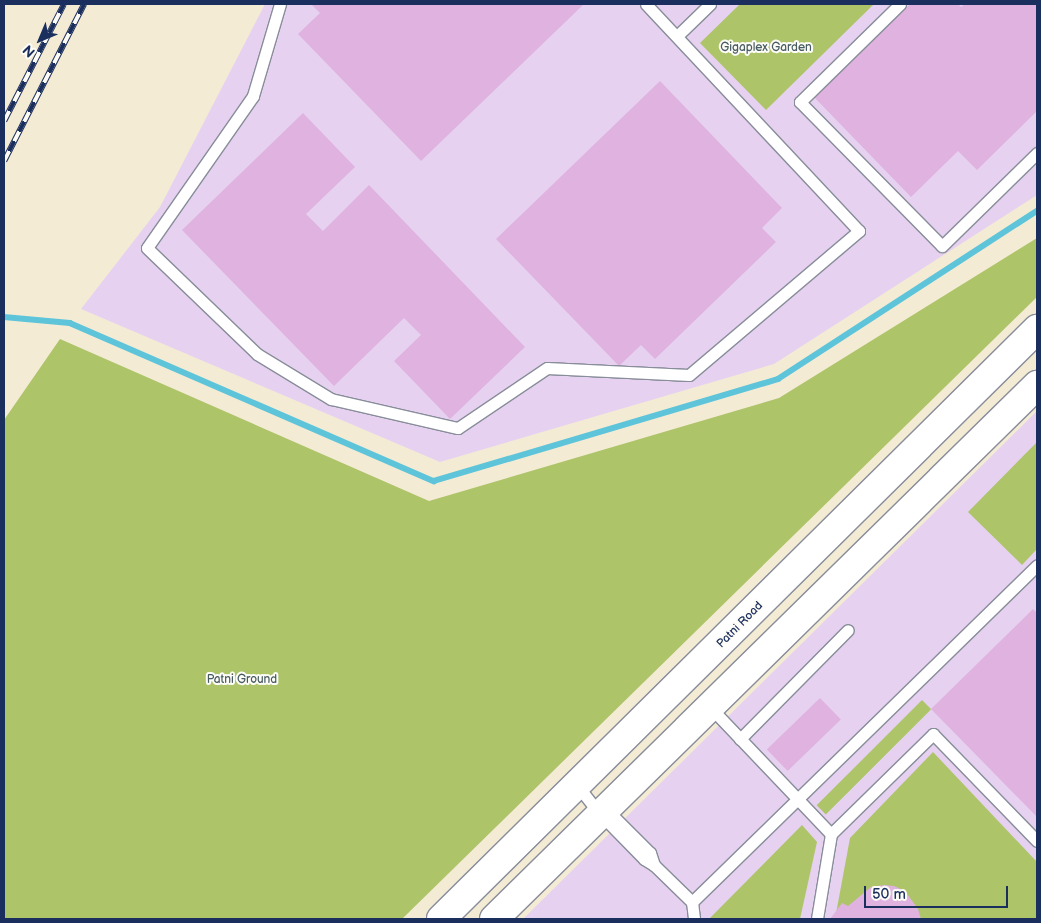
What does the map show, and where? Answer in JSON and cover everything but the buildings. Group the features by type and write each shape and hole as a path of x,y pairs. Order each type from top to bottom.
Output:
{"main road":[{"name":"Patni Road","path":"441,919 1037,329"},
{"path":"494,919 1037,384"}],"lane":[{"path":"280,4 253,96 147,248 257,354 331,399 458,428 547,368 689,375 859,231 646,4"},
{"path":"677,36 710,4"},
{"path":"900,4 800,102 942,246 1037,153"},
{"path":"692,902 1037,565"},
{"path":"740,739 848,630"},
{"path":"710,707 831,834"},
{"path":"817,919 831,834 933,734 1037,841"},
{"path":"577,785 644,859 654,865 692,902 694,919"}],"shaded area":[{"name":"Gigaplex Garden","path":"265,4 1037,4 1037,195 774,364 440,462 81,309 160,207"},
{"path":"1037,411 1037,919 523,919"}],"green space":[{"name":"Gigaplex Garden","path":"740,4 874,4 766,110 700,43"},
{"name":"Patni Ground","path":"1037,238 1037,297 402,919 4,919 4,420 60,339 429,501 779,398"},
{"path":"1037,442 1037,549 1022,565 968,512"},
{"path":"922,700 931,709 826,815 817,805"},
{"path":"933,752 1037,862 1037,919 835,919 850,838"},
{"path":"802,825 817,842 800,919 709,919"}],"waterway":[{"path":"4,317 70,323 434,481 778,379 1037,211"}],"railway":[{"path":"4,121 64,4"},
{"path":"4,161 84,4"}]}
